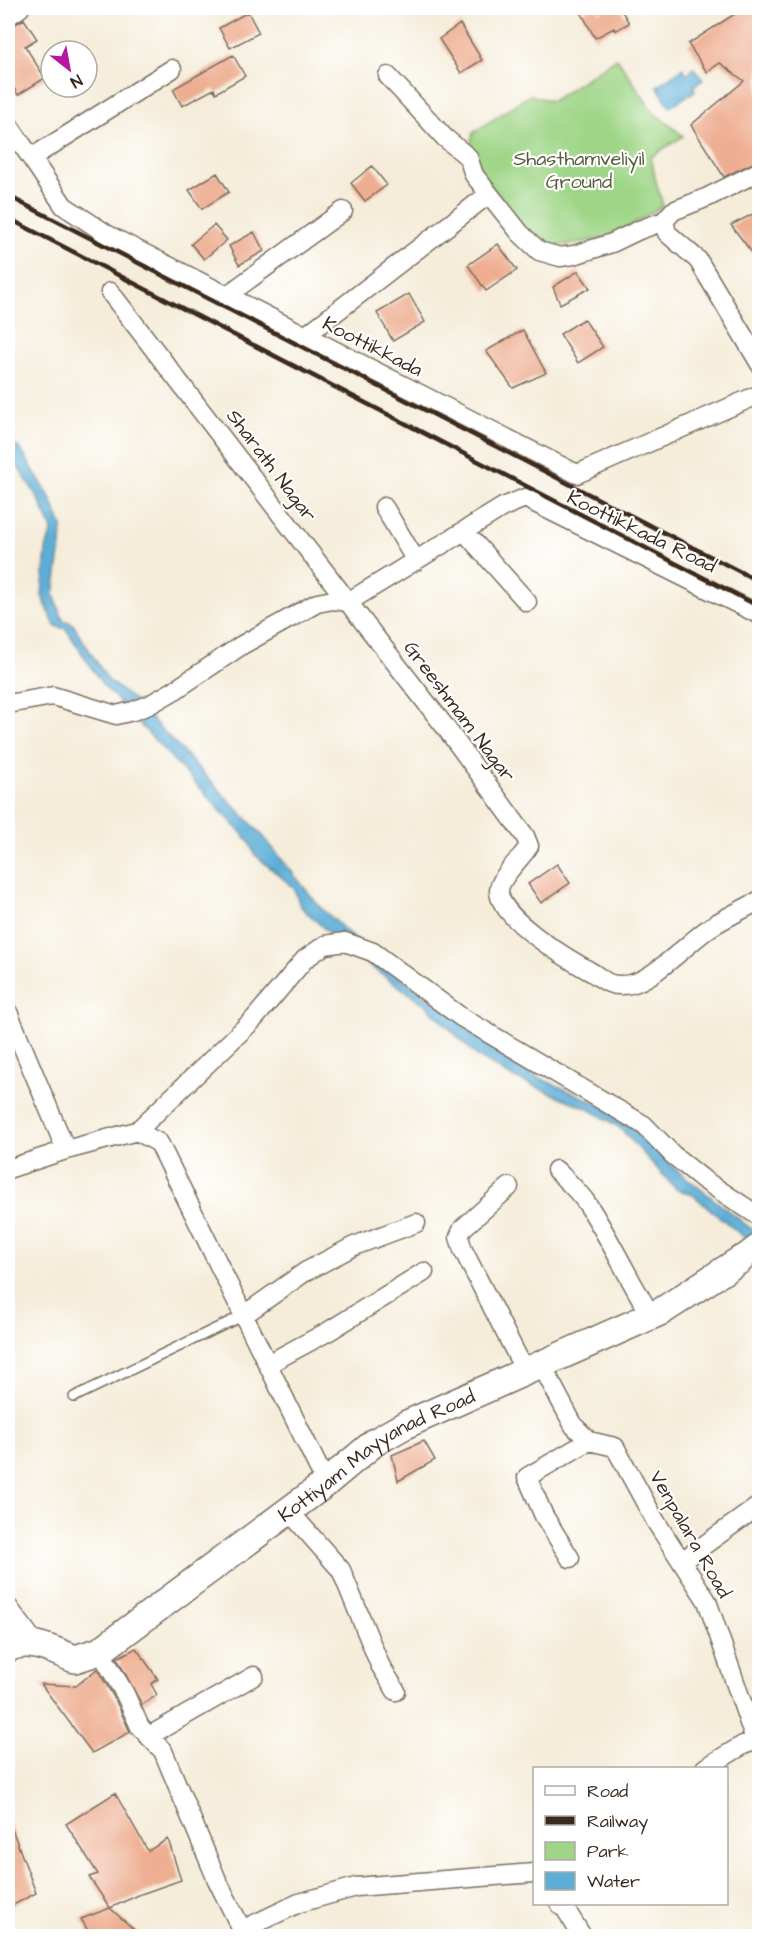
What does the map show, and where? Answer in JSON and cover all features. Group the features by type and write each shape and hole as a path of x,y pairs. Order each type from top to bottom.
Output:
{"main road":[{"name":"Kottiyam Mayyanad Road","path":"35,1643 75,1659 100,1650 326,1483 375,1442 407,1424 662,1311 750,1252"},
{"path":"8,1648 35,1643"}],"street":[{"path":"8,16 20,8"},
{"path":"31,158 172,69"},
{"path":"388,76 445,138 468,157 474,175 520,233 538,251 560,257 604,246 664,221 673,211 743,181 759,171"},
{"name":"Koottikkada","path":"8,124 64,207 108,235 577,474 759,394"},
{"path":"305,336 489,194"},
{"path":"226,296 343,211"},
{"path":"664,221 668,233 698,260 758,359"},
{"name":"Sharath Nagar","path":"110,292 348,602"},
{"name":"Koottikkada Road","path":"464,531 503,507 525,498 759,615"},
{"path":"384,507 416,561"},
{"path":"8,704 53,696 116,715 134,711 175,690 242,645 317,603 333,600 348,602 464,531 527,602"},
{"name":"Greeshmam Nagar","path":"348,602 446,728 525,836 529,846 504,878 499,894 508,911 555,951 612,984 627,985 644,980 711,927 759,900"},
{"path":"8,1169 66,1150 137,1131 254,1019 305,959 325,945 345,942 373,952 461,1017 644,1125 672,1155 759,1217"},
{"path":"8,1012 66,1150"},
{"path":"137,1131 159,1143 326,1483"},
{"path":"556,1170 588,1204 651,1315"},
{"path":"509,1187 463,1228 459,1237 463,1250 533,1368 573,1426 589,1441 527,1477 544,1516 570,1558"},
{"path":"244,1315 305,1272 354,1246 416,1223"},
{"path":"268,1364 329,1331 424,1272"},
{"name":"Venpalara Road","path":"589,1441 615,1447 656,1522 707,1601 757,1739"},
{"path":"682,1561 759,1505"},
{"path":"288,1510 341,1570 380,1665 396,1692"},
{"path":"8,1607 35,1643"},
{"path":"100,1650 125,1694 140,1727 163,1751 217,1880 244,1933 299,1903 356,1887 533,1875"},
{"path":"149,1736 254,1676"},
{"path":"707,1767 743,1744 757,1739"},
{"path":"561,1905 567,1910 582,1936"}],"lane":[{"path":"74,1397 244,1315"}],"green space":[{"name":"Shasthamveliyil Ground","path":"617,58 653,112 683,136 651,157 663,206 611,237 561,246 546,246 523,228 475,165 469,151 473,133 530,95 552,101"}],"water":[{"path":"683,68 687,74 694,68 703,80 694,86 695,91 670,107 657,86"},
{"path":"8,439 21,450 50,497 62,526 54,595 63,620 72,623 108,680 137,703 126,709 103,685 66,629 55,626 42,596 46,550 52,529 37,496 8,452"},
{"path":"145,712 264,837 319,906 378,960 485,1039 524,1071 612,1110 678,1171 759,1235 752,1244 693,1195 676,1189 619,1127 589,1109 512,1077 478,1057 427,1006 351,953 300,906 294,888 254,854 249,841 133,717"}],"building":[{"path":"597,8 599,12 608,8 620,8 629,23 595,38 581,12"},
{"path":"744,8 759,8 759,160 724,177 691,125 744,81 720,63 707,72 688,44"},
{"path":"248,12 259,33 230,48 219,28"},
{"path":"24,19 37,39 25,46 39,68 39,82 18,95 8,78 8,66 13,63 8,55 8,27"},
{"path":"460,24 482,60 461,73 439,39"},
{"path":"233,55 245,76 216,93 214,89 182,106 173,89"},
{"path":"372,166 387,185 365,201 351,183"},
{"path":"217,173 229,192 202,209 189,190"},
{"path":"759,211 759,262 731,225"},
{"path":"214,225 227,240 204,259 191,244"},
{"path":"254,232 264,251 239,265 229,246"},
{"path":"498,244 517,270 486,291 468,265"},
{"path":"578,271 590,288 560,304 553,287"},
{"path":"409,294 425,322 393,341 377,313"},
{"path":"584,319 603,347 578,363 560,334"},
{"path":"523,330 546,373 513,388 486,351"},
{"path":"557,864 570,883 541,903 528,884"},
{"path":"424,1441 435,1460 398,1481 392,1455"},
{"path":"136,1648 158,1679 151,1684 157,1695 142,1705 117,1658"},
{"path":"97,1669 115,1699 130,1732 92,1753 41,1684 76,1686"},
{"path":"115,1793 148,1851 168,1839 181,1880 110,1908 89,1877 98,1874 66,1824"},
{"path":"8,1822 36,1893 8,1908"},
{"path":"110,1908 141,1936 91,1936 81,1919"}],"railway":[{"path":"8,196 760,582"},
{"path":"8,218 760,607"}]}
